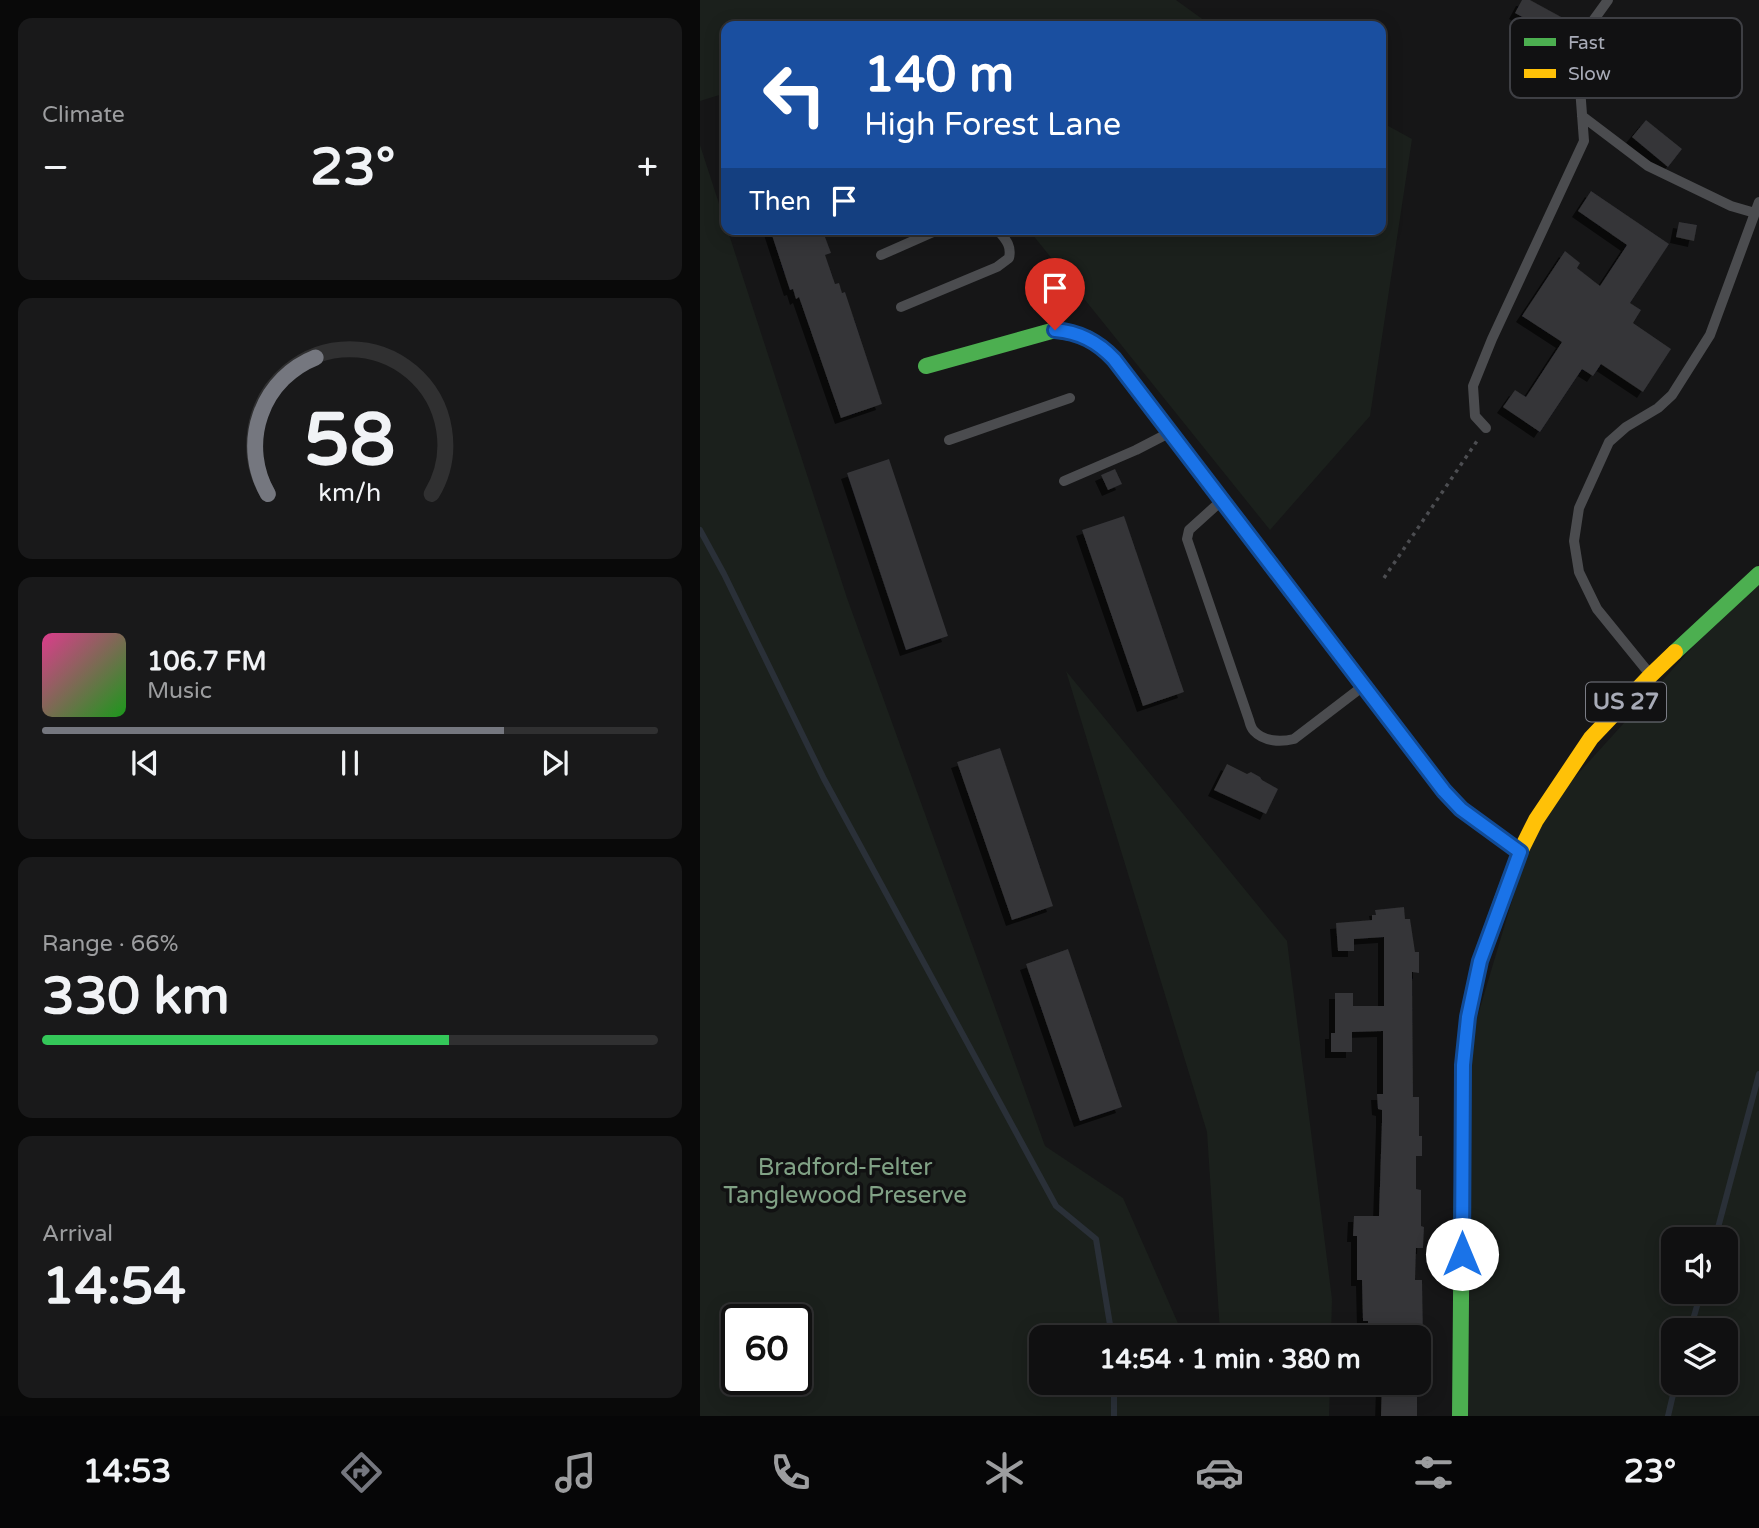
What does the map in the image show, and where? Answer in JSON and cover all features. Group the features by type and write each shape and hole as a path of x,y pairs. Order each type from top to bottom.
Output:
{"main road":[{"path":"926,366 1055,330 1084,336 1104,348 1444,791 1461,809 1520,852"},
{"name":"US 27","path":"1460,1416 1463,1065 1468,1017 1480,961 1520,852 1536,820 1591,738 1651,676 1759,574"}],"lane":[{"path":"1595,18 1608,0"},
{"path":"1486,428 1475,416 1473,386 1584,141 1581,98"},
{"path":"1582,116 1648,166 1731,206 1757,207 1710,335 1672,396 1609,442 1579,508 1574,541 1579,572 1597,609 1651,676"},
{"path":"881,255 926,235"},
{"path":"901,307 997,267 1009,258 1011,250 1002,235"},
{"path":"949,440 1070,398"},
{"path":"1064,481 1170,432"},
{"path":"1222,500 1189,530 1187,539 1254,732 1268,740 1283,742 1294,739 1364,686"}],"path":[{"path":"1384,578 1486,428"}],"green space":[{"path":"700,0 1176,0 1205,21 721,21 721,95 700,101"},
{"path":"1386,125 1412,139 1370,416 1270,530 1033,235 1386,235"},
{"name":"Bradford-Felter Tanglewood Preserve","path":"700,145 721,210 721,235 729,235 847,598 1045,1146 1123,1198 1179,1325 1029,1325 1029,1395 1330,1395 1329,1416 700,1416"},
{"path":"1759,574 1759,1416 1460,1416 1463,1065 1536,820"},
{"path":"1066,671 1287,941 1332,1299 1331,1325 1220,1325 1207,1132"}],"building":[{"path":"1522,0 1530,0 1563,18 1524,18 1515,13"},
{"path":"1646,120 1682,149 1668,167 1632,137"},
{"path":"1591,191 1669,244 1630,303 1641,310 1633,323 1671,349 1643,392 1601,364 1593,376 1582,369 1540,432 1503,407 1515,390 1526,397 1562,342 1522,316 1565,251 1580,263 1577,268 1600,286 1627,245 1578,211"},
{"path":"1679,222 1697,225 1694,241 1676,237"},
{"path":"772,235 824,235 831,253 825,255 835,284 839,283 842,293 845,292 882,404 841,418 799,297 796,299 793,289 790,290"},
{"path":"889,459 948,636 906,650 847,473"},
{"path":"1115,469 1122,484 1108,490 1101,475"},
{"path":"1124,516 1184,692 1143,706 1082,530"},
{"path":"1000,748 1053,906 1012,920 957,762"},
{"path":"1227,764 1247,774 1251,772 1278,789 1266,814 1214,790"},
{"path":"1404,907 1405,919 1410,919 1415,952 1419,952 1419,973 1412,972 1413,1097 1419,1097 1419,1136 1422,1136 1422,1156 1416,1156 1416,1189 1421,1190 1423,1248 1416,1248 1415,1280 1422,1280 1423,1325 1368,1325 1368,1321 1363,1321 1362,1280 1357,1280 1354,1216 1379,1216 1382,1110 1378,1109 1377,1094 1383,1094 1383,1031 1352,1032 1352,1052 1331,1052 1331,1033 1335,1033 1335,993 1353,993 1353,1006 1384,1006 1384,937 1354,939 1354,951 1338,951 1336,923 1372,920 1372,915 1376,915 1375,910"},
{"path":"1068,949 1122,1107 1080,1121 1026,964"},
{"path":"1382,1395 1417,1395 1417,1416 1381,1416"}],"waterway":[{"path":"700,530 824,779 1056,1206 1096,1239 1110,1325"},
{"path":"1718,1227 1759,1074"},
{"path":"1693,1318 1698,1304"},
{"path":"1114,1395 1114,1416"},
{"path":"1668,1416 1673,1395"}],"traffic: fast":[{"path":"926,366 1055,330 1087,338 1114,359 1276,571"},
{"path":"1675,652 1759,574"},
{"path":"1460,1416 1463,1065 1468,1017 1480,961 1502,900"}],"traffic: slow":[{"path":"1276,571 1444,791 1461,809 1520,852"},
{"path":"1502,900 1520,852 1536,820 1591,738 1675,652"}],"route":[{"path":"1055,330 1084,336 1104,348 1114,359 1444,791 1461,809 1520,852 1480,961 1468,1017 1463,1065 1462,1254"}]}
